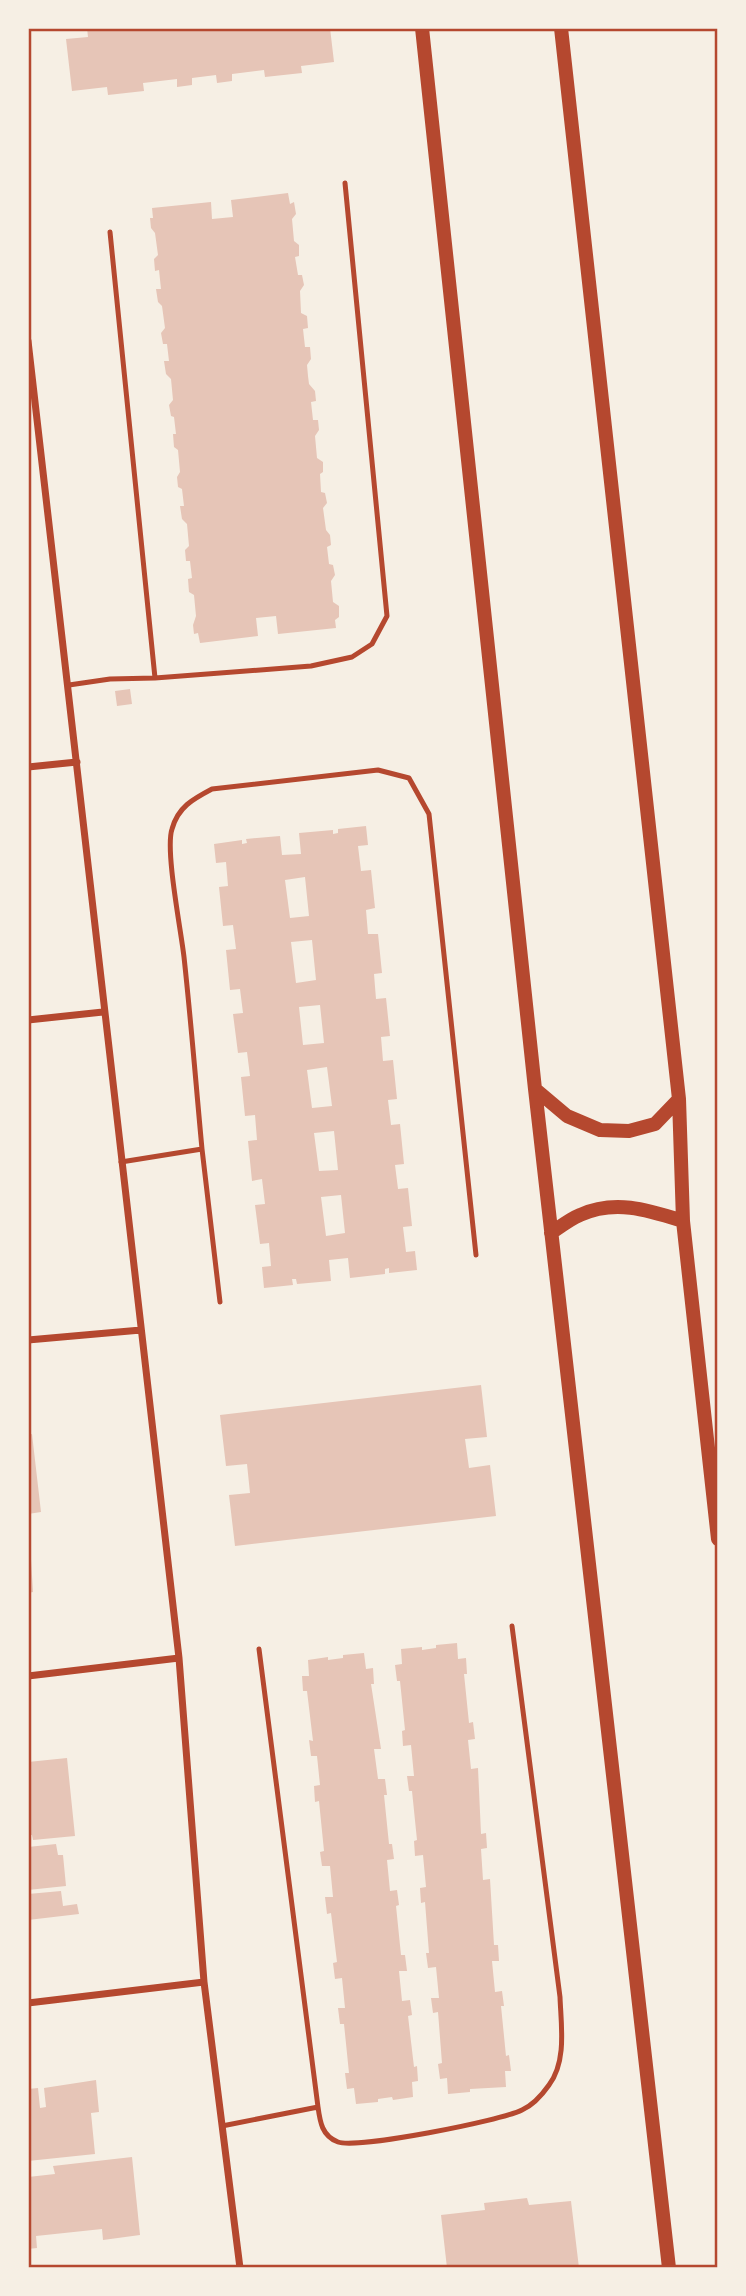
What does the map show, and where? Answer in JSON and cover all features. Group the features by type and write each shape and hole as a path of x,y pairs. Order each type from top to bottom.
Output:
{"main road":[{"path":"422,28 535,1089 669,2268"},
{"path":"561,28 679,1099 683,1221 718,1539"},
{"path":"535,1089 567,1116 600,1130 629,1131 654,1124 679,1099"},
{"path":"551,1233 580,1215 615,1205 645,1209 683,1221"}],"street":[{"path":"28,341 179,1658 204,1982 240,2268"},
{"path":"28,767 77,762"},
{"path":"28,1020 103,1012"},
{"path":"28,1340 141,1330"},
{"path":"28,1676 179,1658"},
{"path":"28,2003 204,1982"}],"lane":[{"path":"69,685 110,679 311,666 352,657 372,644 387,616 345,183"},
{"path":"110,232 155,678"},
{"path":"220,1302 170,832 177,815 191,800 212,789 378,770 409,778 429,814 476,1255"},
{"path":"121,1162 202,1149"},
{"path":"259,1649 321,2126 328,2136 340,2143 416,2136 521,2111 537,2100 551,2084 558,2068 562,2037 560,1997 512,1626"},
{"path":"222,2126 318,2107"}],"building":[{"path":"87,28 330,28 334,62 301,66 302,73 265,77 264,70 232,74 232,81 217,83 216,75 192,78 192,85 177,87 177,79 143,83 144,91 108,95 107,87 72,91 66,39 88,37"},
{"path":"288,193 290,204 294,202 296,214 292,219 294,241 299,245 299,256 295,257 298,275 302,275 304,285 300,291 301,313 307,316 308,328 303,329 305,347 310,347 308,376 309,384 315,391 316,401 311,402 313,420 318,420 319,430 315,436 317,458 323,462 323,472 320,474 321,492 325,493 327,503 323,508 331,545 327,547 329,564 333,565 335,575 331,581 333,602 339,606 339,617 335,620 336,628 278,634 276,616 256,618 258,636 200,643 198,633 194,634 194,595 189,592 188,579 192,578 190,561 186,561 185,550 189,546 187,524 182,519 180,506 184,506 182,489 178,487 177,477 180,472 178,450 174,447 174,417 171,416 169,405 173,400 171,379 166,374 164,361 169,361 167,344 163,344 161,333 165,328 156,289 161,289 159,270 155,271 154,259 158,255 150,218 153,218 152,208 211,202 212,219 233,217 231,200"},
{"path":"130,689 132,704 117,706 115,691"},
{"path":"366,826 368,845 358,846 361,871 371,870 375,908 366,910 368,934 378,934 382,973 374,974 376,999 386,998 390,1036 381,1037 383,1061 393,1060 397,1099 388,1100 391,1125 400,1124 404,1164 395,1165 398,1189 408,1188 412,1226 403,1227 406,1252 415,1251 417,1270 389,1273 389,1268 385,1269 385,1274 350,1278 348,1258 329,1260 331,1281 297,1284 296,1279 292,1279 293,1285 264,1288 262,1267 271,1266 269,1243 260,1244 255,1205 265,1204 262,1179 252,1181 248,1141 257,1140 255,1115 245,1116 241,1077 250,1076 247,1052 238,1053 233,1014 243,1013 240,989 230,990 226,950 236,949 233,925 223,926 219,887 228,886 226,862 216,863 214,844 242,840 242,844 247,843 246,839 280,836 282,855 301,854 299,833 333,830 333,834 338,833 338,829","holes":["305,877 309,916 290,918 285,880","312,940 316,980 296,983 291,942","320,1005 324,1043 303,1045 299,1007","327,1067 332,1106 312,1108 307,1070","334,1131 338,1170 319,1171 314,1133","341,1195 345,1233 326,1236 321,1197"]},
{"path":"481,1385 487,1437 465,1439 469,1468 490,1465 496,1516 235,1546 229,1495 250,1493 247,1464 226,1466 220,1415"},
{"path":"32,1434 41,1512 28,1514 28,1435"},
{"path":"28,1543 33,1592 28,1593"},
{"path":"457,1643 458,1659 466,1658 467,1674 464,1674 469,1723 473,1722 475,1739 468,1740 471,1769 478,1768 481,1834 486,1833 487,1848 481,1849 483,1880 490,1879 494,1945 498,1945 499,1961 492,1961 495,1992 502,1991 506,2056 509,2055 511,2071 505,2071 506,2087 470,2089 470,2092 448,2094 447,2078 440,2079 438,2064 442,2063 438,2012 433,2013 431,1998 439,1998 436,1967 428,1968 425,1902 421,1903 420,1888 426,1887 423,1855 415,1856 414,1841 417,1840 412,1791 409,1791 407,1776 414,1776 411,1745 403,1746 402,1731 405,1730 400,1681 397,1681 395,1665 402,1664 401,1649 422,1647 422,1650 436,1648 436,1645"},
{"path":"364,1653 366,1669 373,1668 374,1684 371,1684 381,1749 374,1749 378,1779 385,1779 389,1844 392,1844 394,1859 387,1860 390,1891 397,1890 401,1955 405,1955 407,1971 399,1971 402,2001 410,2000 412,2015 408,2016 418,2081 412,2082 413,2097 393,2100 392,2097 378,2099 378,2102 356,2104 354,2088 347,2089 345,2073 349,2073 344,2024 340,2024 338,2008 345,2008 342,1978 335,1979 333,1963 337,1962 331,1913 327,1914 325,1897 333,1897 330,1866 322,1866 320,1852 324,1851 319,1801 315,1802 314,1786 320,1785 317,1756 311,1756 309,1740 313,1741 307,1691 303,1691 302,1676 309,1676 308,1660 328,1657 328,1660"},
{"path":"67,1758 75,1836 33,1840 32,1835 28,1835 28,1762"},
{"path":"56,1844 58,1855 63,1855 66,1886 28,1890 28,1847"},
{"path":"61,1891 63,1906 77,1904 79,1914 28,1920 28,1894"},
{"path":"96,2080 99,2112 91,2113 95,2154 28,2161 28,2089 38,2088 40,2108 46,2107 44,2088"},
{"path":"132,2157 140,2235 103,2240 102,2229 36,2236 37,2248 28,2249 28,2177 55,2174 53,2166"},
{"path":"527,2198 529,2205 571,2201 579,2268 447,2268 441,2215 485,2210 484,2203"}]}
